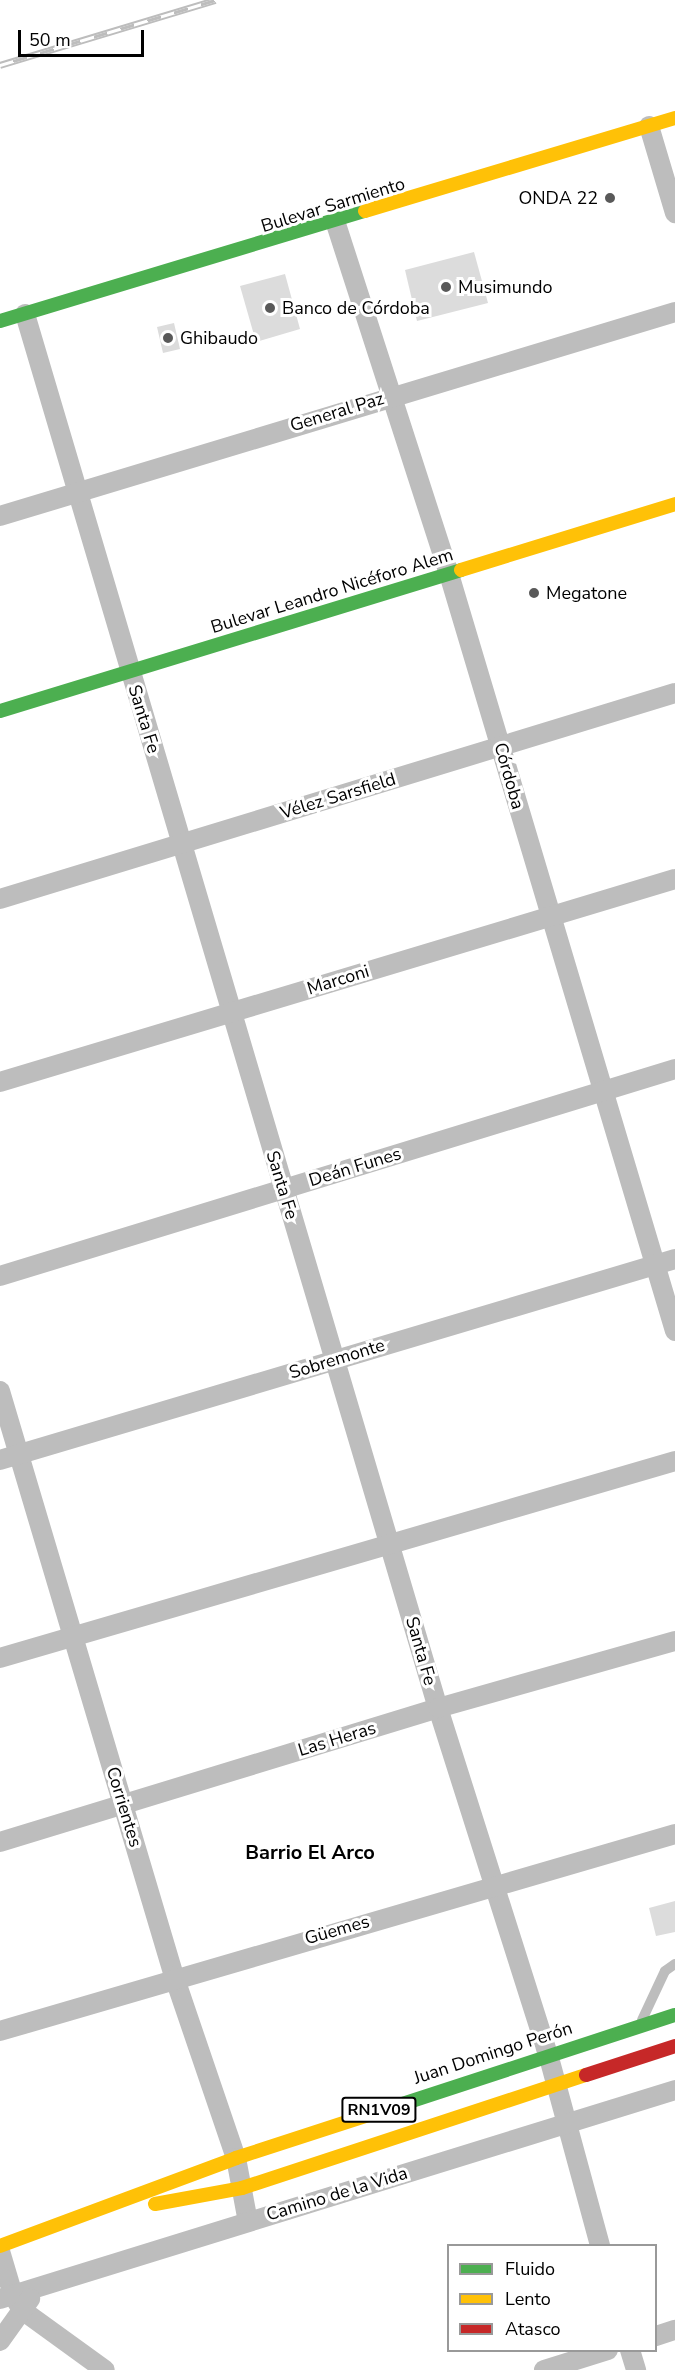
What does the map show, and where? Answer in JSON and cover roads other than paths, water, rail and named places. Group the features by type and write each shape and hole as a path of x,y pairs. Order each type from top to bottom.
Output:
{"street":[{"name":"Bulevar Sarmiento","path":"0,321 336,224 675,118"},
{"path":"649,126 675,213"},
{"name":"Córdoba","path":"336,224 449,574 675,1331"},
{"name":"General Paz","path":"0,516 392,395 675,312"},
{"name":"Santa Fe","path":"25,314 129,672 438,1708 492,1886 548,2054 564,2123 599,2244"},
{"name":"Bulevar Leandro Nicéforo Alem","path":"0,711 675,504"},
{"name":"Vélez Sarsfield","path":"0,899 675,693"},
{"name":"Marconi","path":"0,1082 675,879"},
{"name":"Deán Funes","path":"0,1276 675,1069"},
{"name":"Sobremonte","path":"9,1457 675,1259"},
{"name":"Corrientes","path":"0,1391 9,1457 72,1637 174,1976 236,2158 248,2222"},
{"path":"0,1658 675,1461"},
{"name":"Las Heras","path":"0,1842 438,1708 675,1641"},
{"name":"Güemes","path":"0,2031 174,1976 675,1834"},
{"name":"Juan Domingo Perón","path":"0,2246 87,2216 236,2158 675,2014"},
{"name":"Juan Domingo Perón","path":"87,2216 242,2188 555,2083 675,2046"},
{"name":"Camino de la Vida","path":"12,2301 37,2289 675,2090"},
{"path":"0,2251 12,2301 0,2341"},
{"path":"12,2301 105,2370"},
{"path":"657,2336 675,2330"},
{"path":"544,2370 602,2352"},
{"path":"631,2352 636,2370"}],"lane":[{"path":"640,2025 665,1971 675,1965"}],"railway":[{"path":"0,65 215,0"}],"place":[{"name":"ONDA 22","path":"610,198"},
{"name":"Musimundo","path":"446,287"},
{"name":"Banco de Córdoba","path":"270,308"},
{"name":"Ghibaudo","path":"168,338"},
{"name":"Megatone","path":"534,593"}],"district":[{"name":"Barrio El Arco","path":"310,1852"}]}
